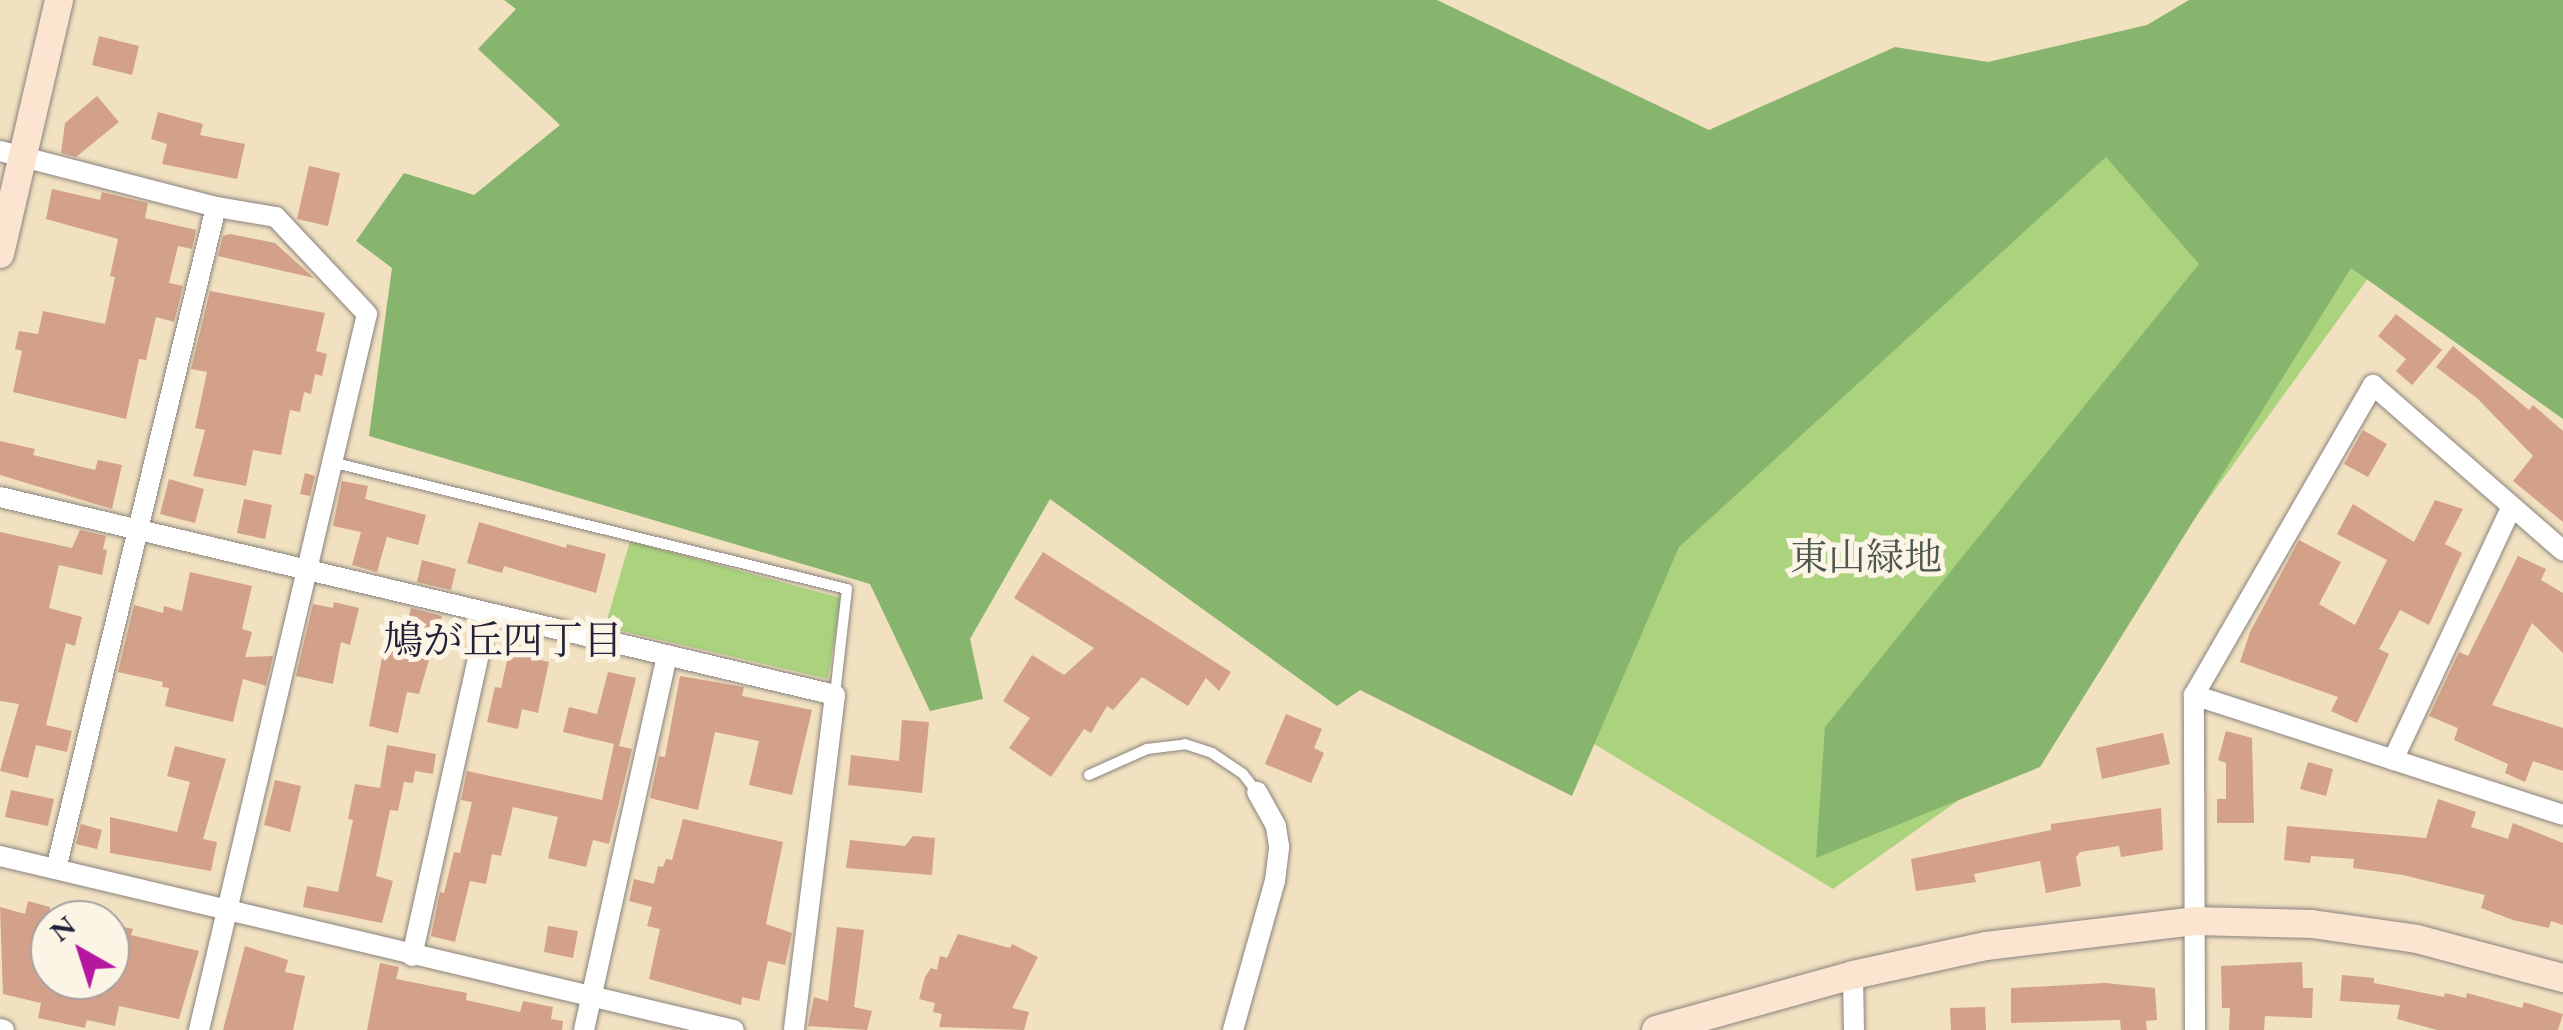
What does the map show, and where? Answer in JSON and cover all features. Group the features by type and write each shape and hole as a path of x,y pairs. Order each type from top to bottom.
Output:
{"street":[{"path":"0,254 12,154 59,0"},
{"path":"12,154 216,207 276,218 367,314 200,1030"},
{"path":"56,869 216,207"},
{"path":"2195,1030 2194,695 2373,385 2563,551"},
{"path":"0,497 835,695 794,1030"},
{"path":"2393,760 2512,506"},
{"path":"412,956 488,613"},
{"path":"584,1030 668,655"},
{"path":"2194,695 2563,815"},
{"path":"1234,1030 1275,881 1279,846 1276,826 1257,792"},
{"path":"0,856 734,1030"},
{"path":"1656,1030 1853,975 1986,946 2195,921 2312,924 2417,940 2563,978"},
{"path":"1853,975 1854,1030"}],"lane":[{"path":"335,463 847,588 835,695"},
{"path":"1089,775 1147,749 1184,744 1212,754 1242,774 1257,792"}],"green space":[{"path":"504,0 1437,0 1709,130 1895,47 1988,62 2147,25 2189,0 2563,0 2563,419 2351,268 2040,767 1816,858 1825,727 2199,264 2106,157 1679,547 1572,796 1360,690 1337,706 1050,499 970,639 983,699 930,711 870,584 369,436 392,268 356,241 404,173 474,195 560,125 478,49 516,9"},
{"name":"東山緑地","path":"2563,0 2377,266 2024,754 1833,889 1479,674 1905,93"},
{"path":"630,541 841,598 828,679 605,627"}],"building":[{"path":"99,36 139,46 132,75 92,65"},
{"path":"97,96 119,122 76,157 61,153 65,123"},
{"path":"158,112 203,124 200,135 245,144 237,179 162,164 167,144 151,139"},
{"path":"309,166 340,173 328,226 297,219"},
{"path":"52,189 100,200 102,192 148,203 145,218 196,230 192,249 178,246 169,283 183,286 174,322 156,317 146,360 139,359 126,419 13,392 22,351 15,349 19,331 38,334 43,311 105,324 115,277 110,276 118,239 46,219"},
{"path":"223,236 275,243 314,278 218,256"},
{"path":"210,291 325,313 316,351 327,354 322,376 315,374 311,394 304,392 300,412 290,410 281,455 253,450 246,486 193,476 205,430 195,428 207,372 191,369"},
{"path":"2396,314 2442,350 2412,385 2396,371 2406,359 2378,336"},
{"path":"2453,346 2529,410 2533,405 2563,431 2563,522 2513,481 2533,456 2478,399 2436,367"},
{"path":"2363,430 2387,444 2368,477 2344,464"},
{"path":"0,441 35,449 33,455 95,470 98,460 122,465 112,509 0,475"},
{"path":"305,473 315,476 310,496 300,494"},
{"path":"169,479 204,489 195,523 160,514"},
{"path":"342,481 368,486 365,499 426,515 418,545 387,537 377,572 352,565 361,532 333,526"},
{"path":"244,499 272,505 265,539 237,533"},
{"path":"2435,500 2463,509 2445,544 2462,553 2429,625 2400,610 2379,649 2389,654 2357,723 2331,711 2338,697 2240,662 2250,632 2299,540 2341,562 2319,604 2355,625 2387,560 2337,534 2353,504 2414,542"},
{"path":"479,522 566,548 567,544 606,554 596,593 504,566 502,573 467,563"},
{"path":"80,530 106,536 103,549 107,550 102,575 59,565 49,608 82,617 75,646 66,643 46,725 72,731 67,752 36,745 28,778 0,771 19,704 0,701 0,532 72,548"},
{"path":"1043,552 1231,672 1219,691 1206,678 1188,706 1142,677 1113,710 1107,706 1091,733 1084,729 1051,777 1009,748 1030,718 1003,701 1032,655 1064,675 1094,648 1014,598"},
{"path":"2518,556 2546,569 2541,580 2563,593 2563,653 2532,623 2492,705 2563,728 2563,771 2533,761 2525,782 2505,773 2508,764 2454,740 2458,728 2429,716 2459,652 2468,656"},
{"path":"422,560 456,569 451,590 417,582"},
{"path":"190,572 252,586 242,629 252,632 245,657 273,656 266,686 243,679 233,722 165,706 169,688 162,687 163,682 118,672 134,605 163,613 164,606 182,611"},
{"path":"334,602 359,608 350,645 341,642 333,684 296,676 313,604 333,608"},
{"path":"411,608 442,616 419,694 407,692 398,733 369,726 383,653 387,654 394,621 407,624"},
{"path":"511,643 542,650 540,660 549,662 538,713 522,709 518,729 487,722 495,687 501,688"},
{"path":"608,672 636,678 619,746 632,749 609,844 593,840 586,867 548,858 558,817 513,807 501,856 492,854 486,884 470,881 455,942 431,936 440,892 444,893 454,852 460,853 472,802 461,800 467,771 602,800 614,744 563,732 569,707 597,714"},
{"path":"680,676 744,687 742,696 812,710 792,795 749,785 759,741 715,732 698,810 650,798 659,756 665,757"},
{"path":"1286,714 1322,729 1314,748 1324,753 1311,783 1265,764"},
{"path":"902,720 929,722 922,793 848,785 851,755 899,761"},
{"path":"2226,731 2252,738 2254,823 2217,823 2217,799 2226,799 2226,763 2218,760"},
{"path":"2163,733 2170,764 2102,779 2096,748"},
{"path":"387,745 436,754 433,774 415,771 413,783 404,782 398,811 390,810 376,876 393,881 382,923 303,907 307,886 338,892 353,820 348,819 355,784 380,788"},
{"path":"175,746 226,759 203,839 217,842 211,871 110,853 110,817 177,832 190,782 167,776"},
{"path":"2308,762 2333,769 2326,796 2300,789"},
{"path":"275,780 301,786 290,832 264,825"},
{"path":"11,790 54,799 48,826 5,817"},
{"path":"2438,799 2476,812 2471,827 2508,839 2513,823 2563,843 2563,925 2551,921 2549,928 2513,920 2481,908 2485,895 2403,875 2353,868 2354,859 2311,856 2310,863 2284,860 2287,826 2426,838"},
{"path":"2161,808 2163,850 2121,857 2119,846 2080,852 2076,857 2081,886 2046,893 2040,861 1974,874 1976,882 1916,891 1911,859 2051,830 2051,824"},
{"path":"683,819 783,842 766,924 792,933 785,965 768,961 759,1001 742,997 741,1005 649,979 660,929 647,926 652,907 629,901 634,879 654,884 658,866 663,867 666,859 672,860"},
{"path":"81,824 102,830 97,849 76,844"},
{"path":"913,836 935,838 932,875 846,868 850,840 905,846"},
{"path":"30,902 30,1000 130,1000 130,928 131,935 199,951 179,1019 119,1006 115,1026 87,1020 85,1028 38,1018 41,1003 3,994 0,907 25,914"},
{"path":"548,926 578,931 573,958 544,952"},
{"path":"837,927 864,930 854,1007 872,1011 867,1030 808,1026 814,997 828,1001"},
{"path":"958,934 1010,948 1012,944 1038,957 1012,1008 1029,1012 1024,1030 939,1027 942,1014 933,1012 935,1003 919,999 925,977 931,968 937,970 940,956 947,958"},
{"path":"245,946 288,960 285,972 305,976 293,1030 223,1030"},
{"path":"2302,962 2303,988 2313,988 2312,1018 2265,1016 2264,1030 2229,1030 2230,1008 2222,1008 2221,966"},
{"path":"380,963 399,967 396,979 467,993 466,1000 520,1012 523,1001 553,1007 551,1019 563,1021 562,1030 367,1030"},
{"path":"2342,975 2374,978 2374,983 2444,997 2445,993 2466,998 2467,993 2522,1008 2524,1002 2563,1014 2558,1030 2437,1030 2397,1019 2400,1005 2340,1001"},
{"path":"2105,983 2155,988 2157,1020 2146,1021 2147,1030 2121,1030 2120,1020 2011,1023 2011,988"},
{"path":"1985,1007 1986,1030 1951,1030 1950,1008"}],"district":[{"name":"鳩が丘四丁目","path":"503,640"}]}
